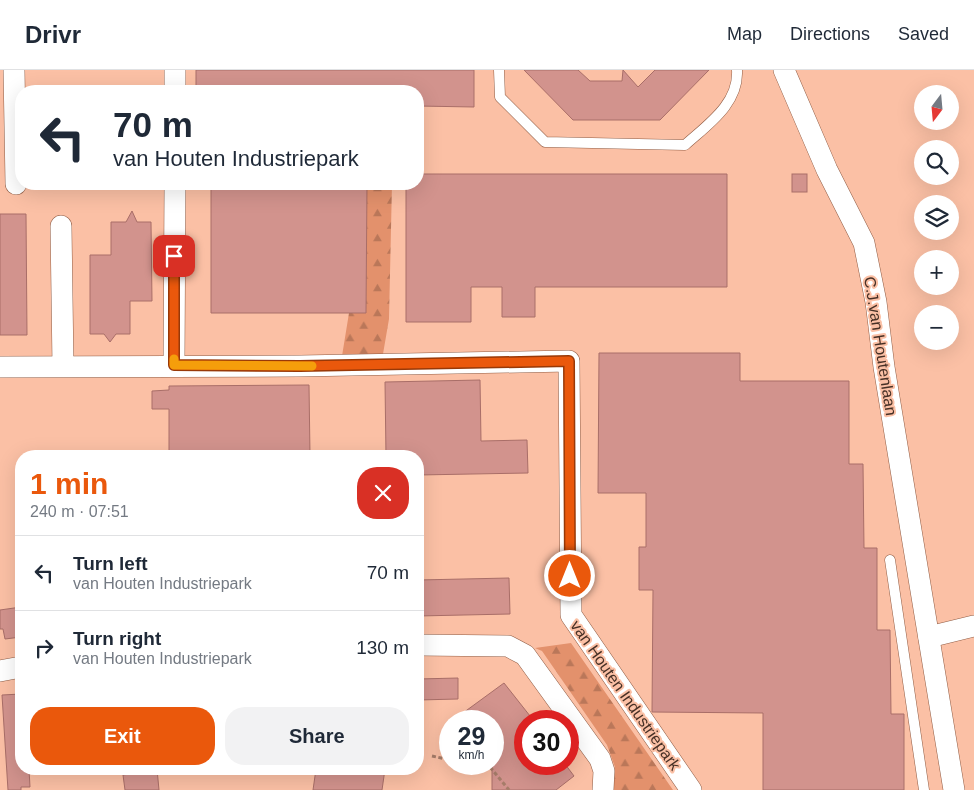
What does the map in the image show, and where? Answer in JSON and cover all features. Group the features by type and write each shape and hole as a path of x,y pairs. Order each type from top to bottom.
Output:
{"street":[{"path":"14,70 16,85"},
{"path":"175,70 175,85"},
{"name":"C.J.van Houtenlaan","path":"784,70 827,170 864,243 876,302 954,790"},
{"path":"174,365 175,190"},
{"path":"61,226 63,366"},
{"name":"van Houten Industriepark","path":"0,367 300,366 569,361 571,616 691,790"},
{"path":"929,637 974,626"},
{"path":"424,645 498,645 517,649 525,655 600,759 604,771 603,790"},
{"path":"0,671 15,667"}],"lane":[{"path":"499,70 500,97 545,142 685,145 726,108 737,76 737,70"},
{"path":"890,560 924,790"}],"path":[{"path":"432,756 439,758"},
{"path":"497,775 509,790"}],"green space":[{"path":"366,190 392,190 389,319 383,354 342,356 349,313 366,312"},
{"path":"571,643 673,790 612,790 615,767 607,745 542,651 535,648"}],"building":[{"path":"196,70 474,70 474,107 424,106 424,85 196,85"},
{"path":"524,70 578,70 590,81 622,81 623,70 638,87 655,70 709,70 660,120 573,120"},
{"path":"424,174 727,174 727,287 535,287 535,317 502,317 502,287 471,287 471,322 406,322 406,190 424,190"},
{"path":"792,174 807,174 807,192 792,192"},
{"path":"211,190 367,190 366,313 211,313"},
{"path":"132,211 137,222 151,222 152,301 130,301 130,334 116,334 110,342 104,334 90,334 90,255 111,255 111,222 126,222"},
{"path":"0,214 26,214 27,335 0,335"},
{"path":"599,353 740,353 740,381 849,381 849,464 863,464 864,548 877,548 877,630 890,630 891,714 904,714 904,790 763,790 763,713 652,712 653,590 639,590 639,547 646,547 646,493 598,493"},
{"path":"480,380 481,441 527,440 528,473 424,475 424,450 386,450 385,382"},
{"path":"309,385 310,450 169,450 169,409 152,409 152,391 169,390 169,386"},
{"path":"509,578 510,614 424,616 424,580"},
{"path":"15,608 15,638 5,639 3,629 0,629 0,610"},
{"path":"458,678 458,699 424,700 424,679"},
{"path":"504,683 525,710 514,710 514,775 574,776 556,790 492,790 492,775 504,775 504,710 467,710"},
{"path":"15,694 15,775 29,775 30,787 21,787 21,790 8,790 2,695"},
{"path":"123,775 158,775 159,790 125,790"},
{"path":"315,775 384,775 382,790 313,790"}],"slow traffic":[{"path":"174,359 174,365 312,366"}],"route":[{"path":"174,256 174,365 300,366 569,361 570,576"}]}
